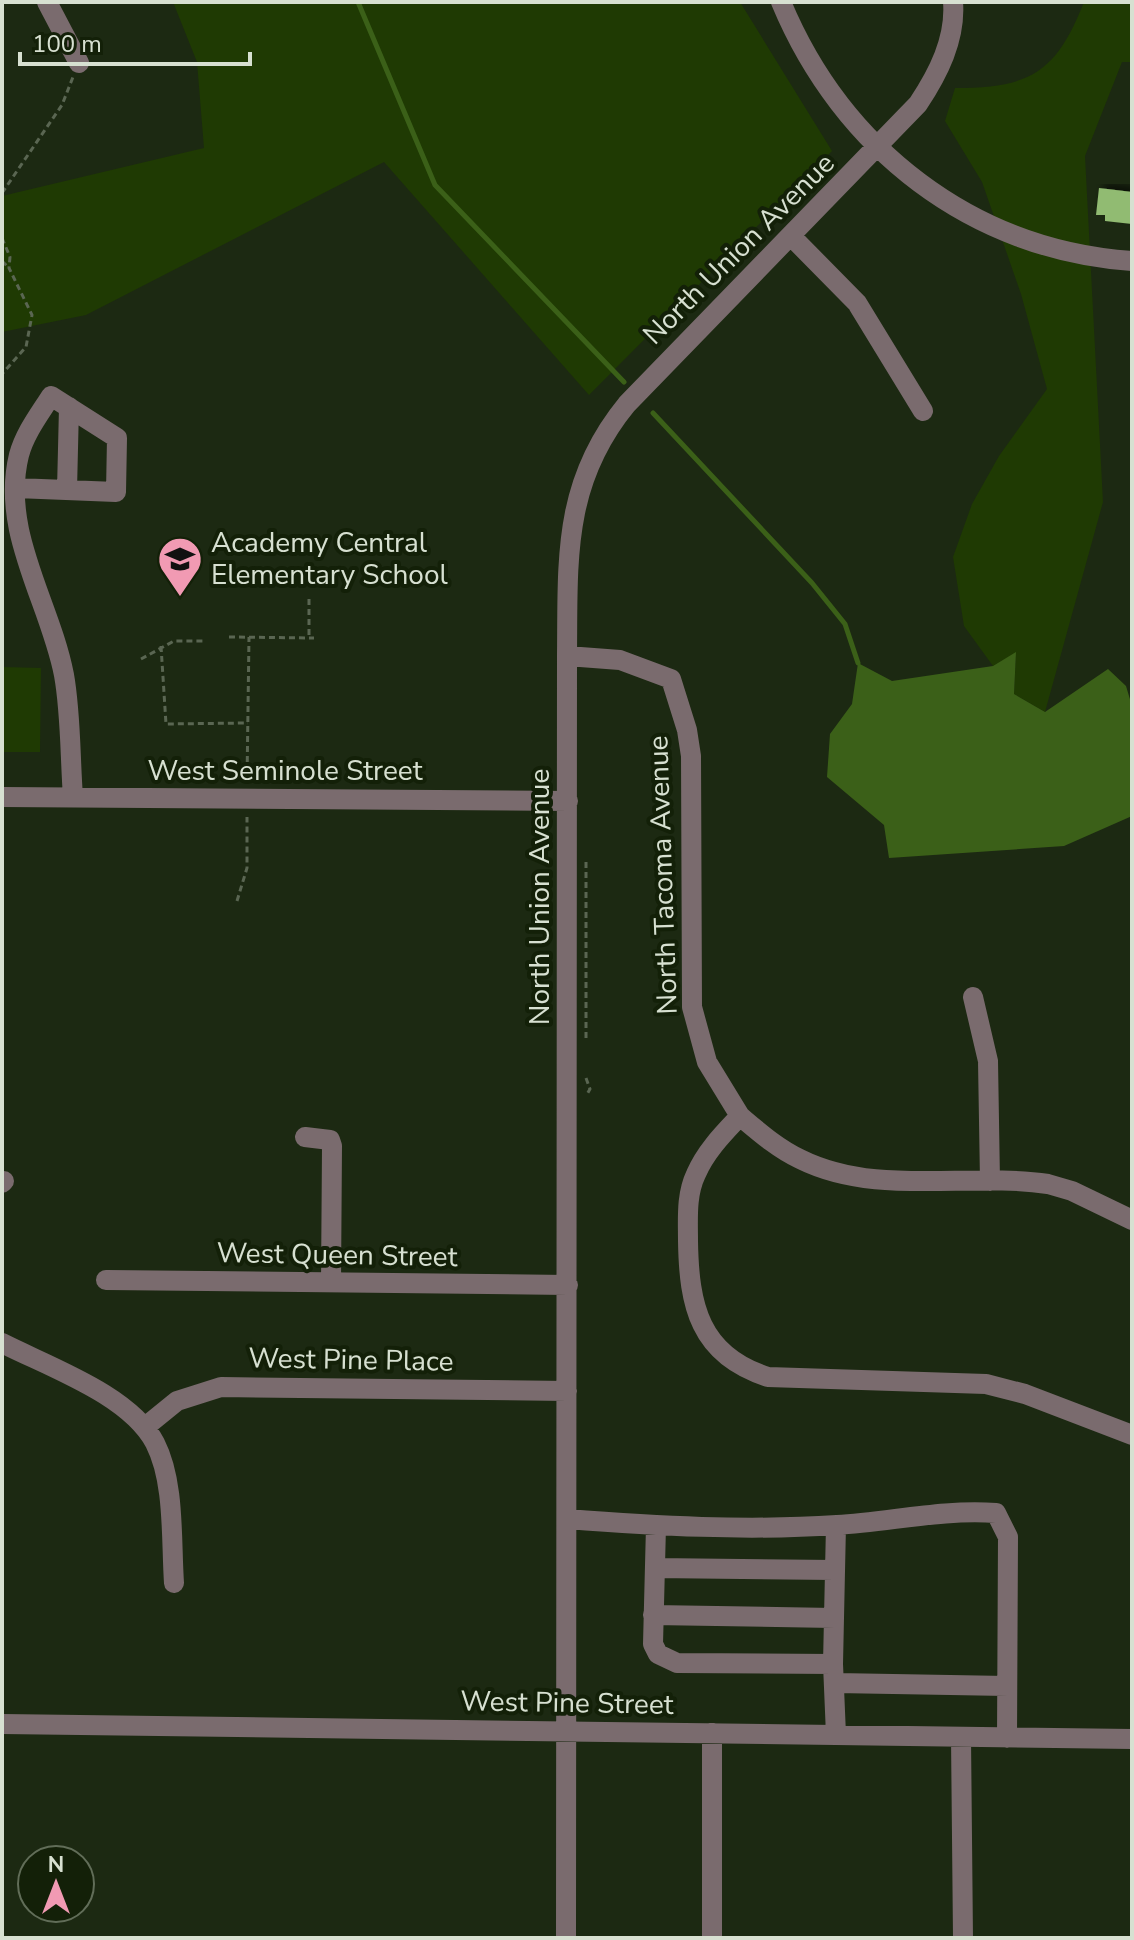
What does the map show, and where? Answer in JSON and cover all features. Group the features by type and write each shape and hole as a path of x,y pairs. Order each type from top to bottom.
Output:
{"street":[{"path":"47,2 79,63"},
{"name":"North Union Avenue","path":"566,1938 567,656 572,519 582,478 597,446 615,419 648,381 877,149 821,80 781,2"},
{"path":"953,2 951,35 930,85 877,149 925,189 1003,232 1062,252 1132,261"},
{"path":"791,236 857,303 923,411"},
{"path":"16,488 116,492 117,438 51,396 28,432 19,456 16,488 15,506 24,553 64,674 73,797"},
{"path":"67,490 69,407"},
{"name":"North Tacoma Avenue","path":"567,656 620,660 671,679 684,716 691,756 692,1007 707,1062 740,1116"},
{"name":"West Seminole Street","path":"2,797 568,801"},
{"path":"973,997 987,1047 991,1089 990,1181"},
{"path":"1132,1220 1061,1187 1033,1182 875,1179 835,1172 787,1152 740,1116 703,1159 689,1198 689,1283 694,1309 704,1329 726,1355 768,1377 986,1384 1025,1394 1132,1435"},
{"path":"305,1137 330,1140 332,1146 331,1283"},
{"name":"West Queen Street","path":"106,1280 568,1285"},
{"path":"2,1343 114,1400 145,1427 155,1443 164,1470 174,1583"},
{"name":"West Pine Place","path":"145,1427 177,1401 221,1387 567,1391"},
{"path":"567,1519 656,1526 836,1525 963,1511 996,1513 1005,1525 1008,1537 1007,1738"},
{"path":"836,1525 836,1735"},
{"path":"656,1526 653,1644 665,1661 1007,1686"},
{"path":"655,1568 835,1570"},
{"path":"653,1615 834,1618"},
{"name":"West Pine Street","path":"2,1724 1132,1739"},
{"path":"712,1733 712,1938"},
{"path":"961,1737 963,1938"}],"path":[{"path":"2,193 62,105 79,63"},
{"path":"2,238 10,257 9,268"},
{"path":"2,261 9,268 32,315 26,347 2,374"},
{"path":"229,637 311,638 309,599"},
{"path":"237,901 247,868 249,637"},
{"path":"141,659 174,641 203,641"},
{"path":"161,646 166,724 248,723"},
{"path":"190,715 190,723"},
{"path":"584,859 587,874 586,1049"},
{"path":"585,1097 590,1089 586,1065"}],"shaded area":[{"path":"173,2 740,2 832,151 589,395 384,162 86,315 2,332 2,196 204,148 197,62"},
{"path":"1084,2 1132,2 1132,62 1122,62 1085,156 1103,502 1045,712 1014,694 1016,653 993,666 964,626 953,557 972,504 999,456 1047,389 1021,294 982,182 945,121 955,88 1003,85 1037,72 1063,45"},
{"path":"1016,652 1014,694 1045,712 1108,669 1126,686 1132,706 1132,816 1064,846 889,858 884,825 827,777 830,734 852,704 858,663 892,681 993,666"},
{"path":"2,667 41,668 40,752 2,752"}],"building":[{"path":"1099,188 1132,192 1132,224 1105,221 1105,215 1096,215"}],"waterway":[{"path":"358,2 435,185 624,382"},
{"path":"653,413 812,583 845,624 858,663"}],"place":[{"name":"Academy Central Elementary School","path":"180,598"}]}
